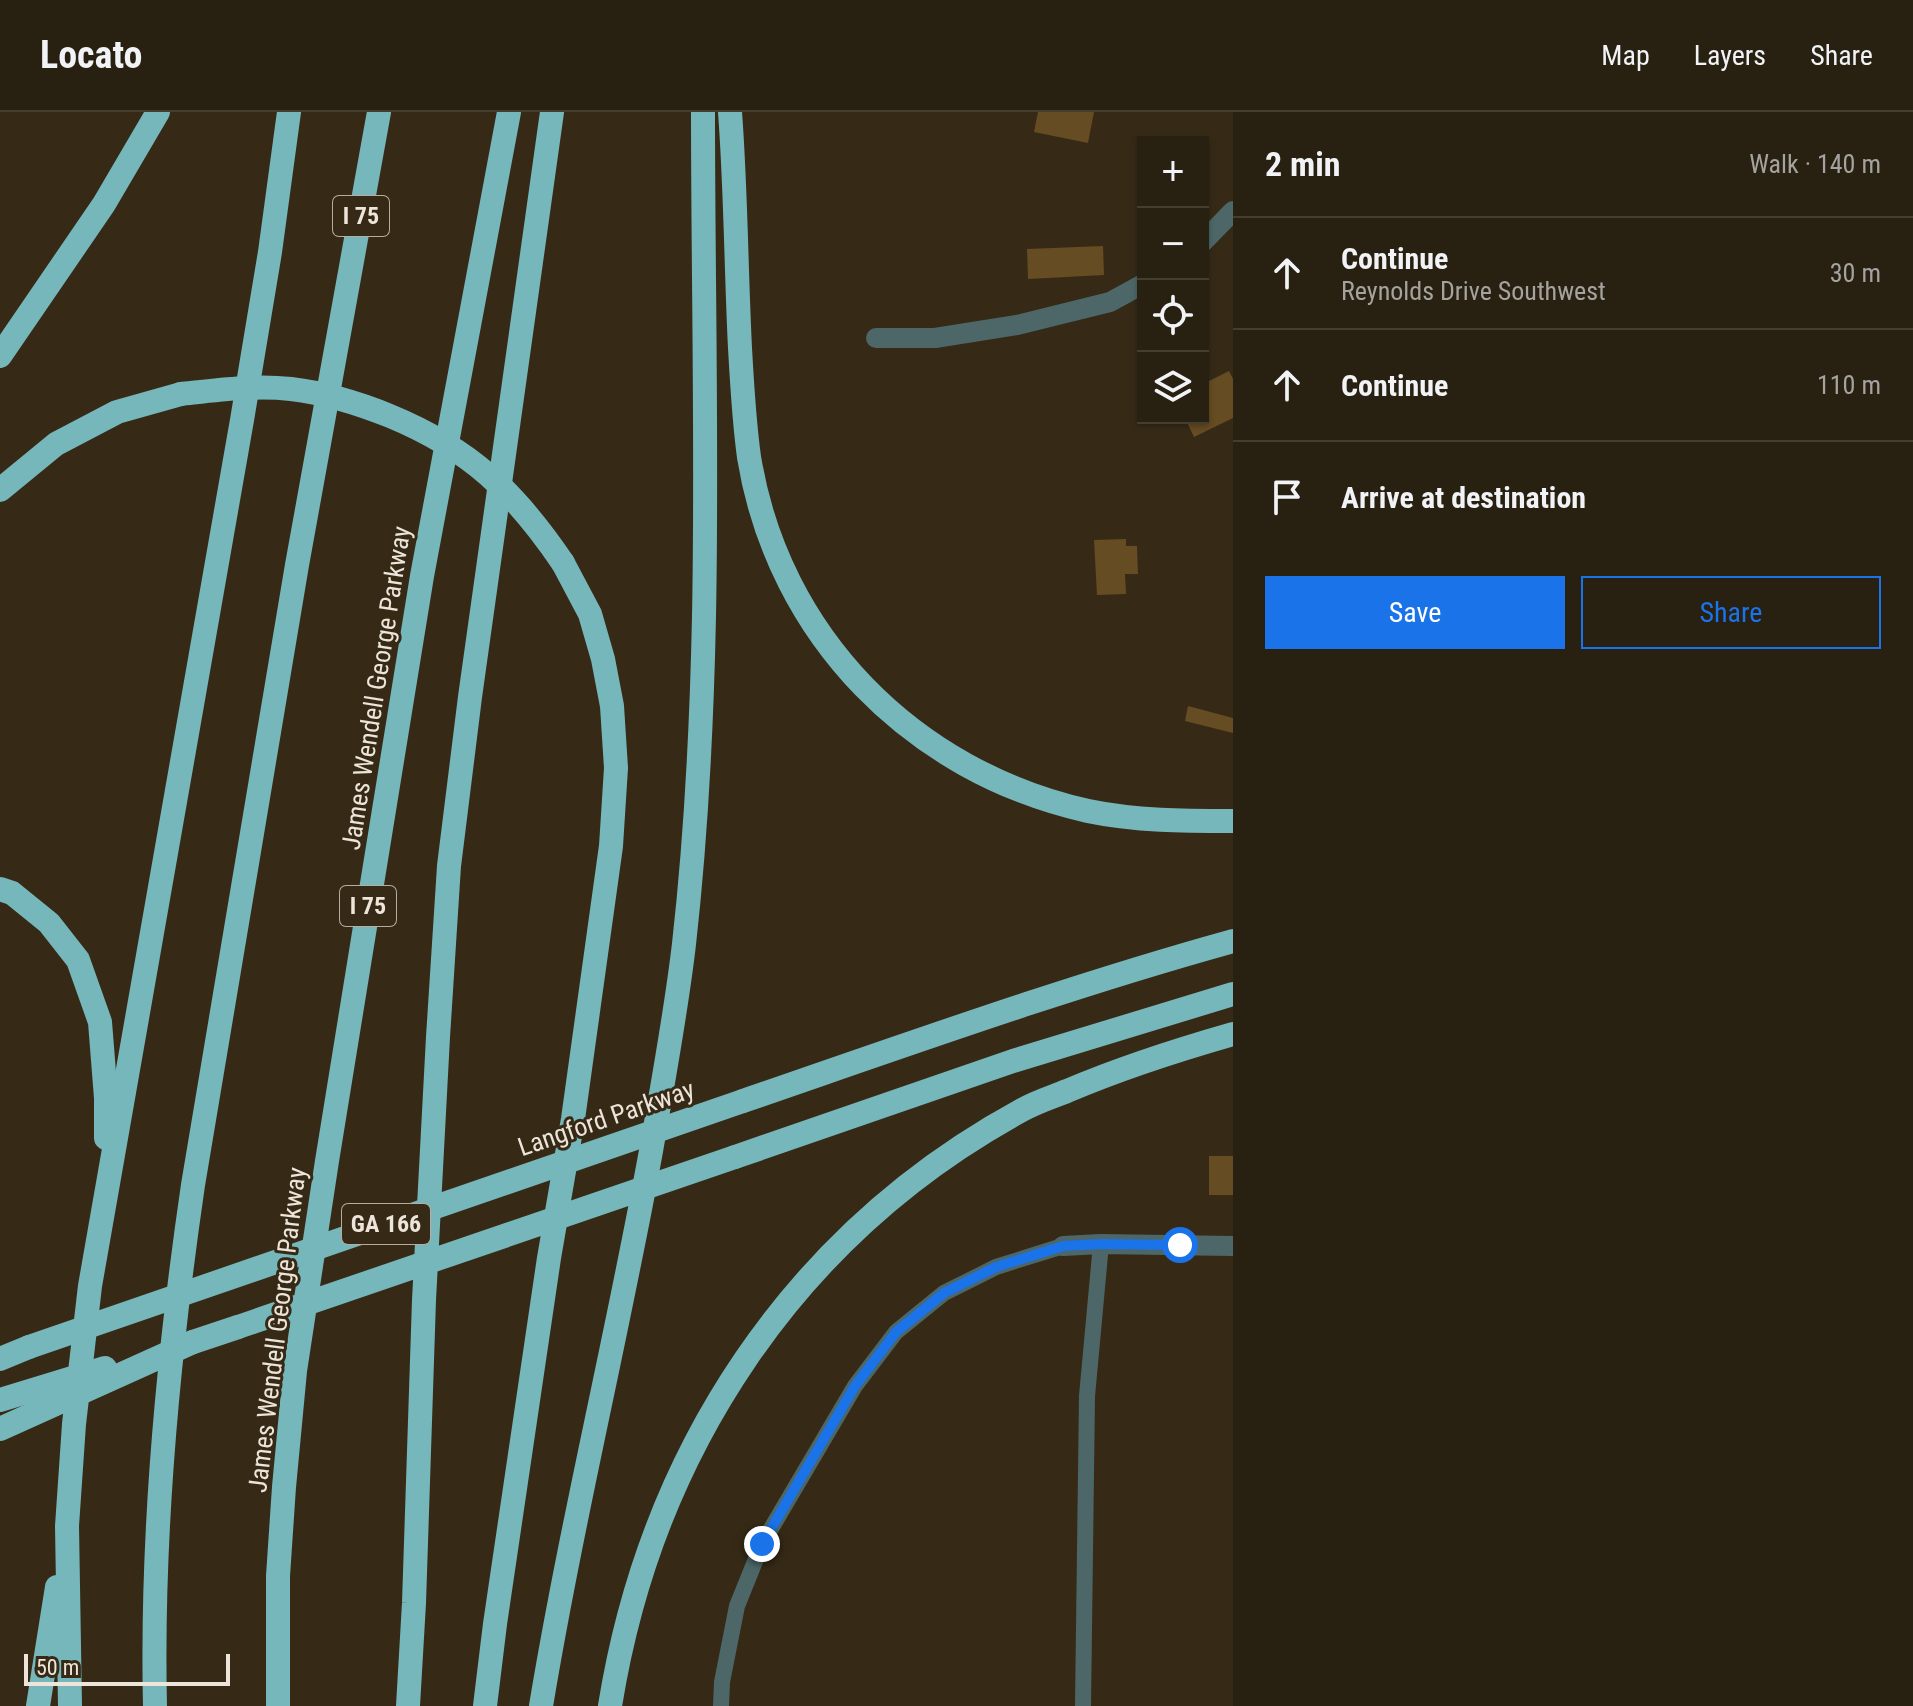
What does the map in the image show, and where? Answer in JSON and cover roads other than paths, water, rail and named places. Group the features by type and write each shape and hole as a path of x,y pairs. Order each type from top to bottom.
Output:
{"highway":[{"path":"0,356 104,204 158,112"},
{"path":"70,1706 67,1526 74,1424 90,1286 245,405 289,112"},
{"name":"I 75","path":"155,1706 155,1597 163,1464 185,1242 297,565 379,112"},
{"name":"James Wendell George Parkway","path":"278,1706 278,1576 295,1371 422,576 509,112"},
{"path":"408,1706 424,1300 449,866 552,112"},
{"path":"541,1706 634,1240 684,945 700,763 704,647 703,112"},
{"path":"730,112 741,371 750,460 757,494 777,554 816,627 855,677 911,730 941,751 1013,788 1053,802 1127,818 1233,821"},
{"path":"0,490 56,444 117,412 181,394 245,388 290,389 337,397 419,428 456,449 488,474 541,531 563,563 590,614 612,706 616,768 611,846 485,1706"},
{"path":"0,889 12,893 49,923 78,960 100,1022 106,1098 107,1193"},
{"name":"Langford Parkway","path":"0,1359 1022,1004 1233,941"},
{"name":"GA 166","path":"0,1400 193,1342 1013,1061 1233,994"},
{"path":"610,1706 615,1674 644,1564 678,1476 723,1392 741,1366 777,1315 841,1243 924,1173 1025,1108 1104,1075 1233,1034"},
{"path":"0,1429 193,1342"},
{"path":"0,1353 29,1347"},
{"path":"38,1706 67,1526"}],"street":[{"path":"1209,236 1233,211"},
{"path":"876,338 935,338 1017,325 1110,302 1137,287"},
{"path":"1063,1246 1233,1246"}],"lane":[{"path":"1083,1706 1087,1396 1101,1244"},
{"path":"721,1706 722,1682 737,1606 762,1544 855,1386 896,1332 944,1293 996,1267 1063,1246"}]}
